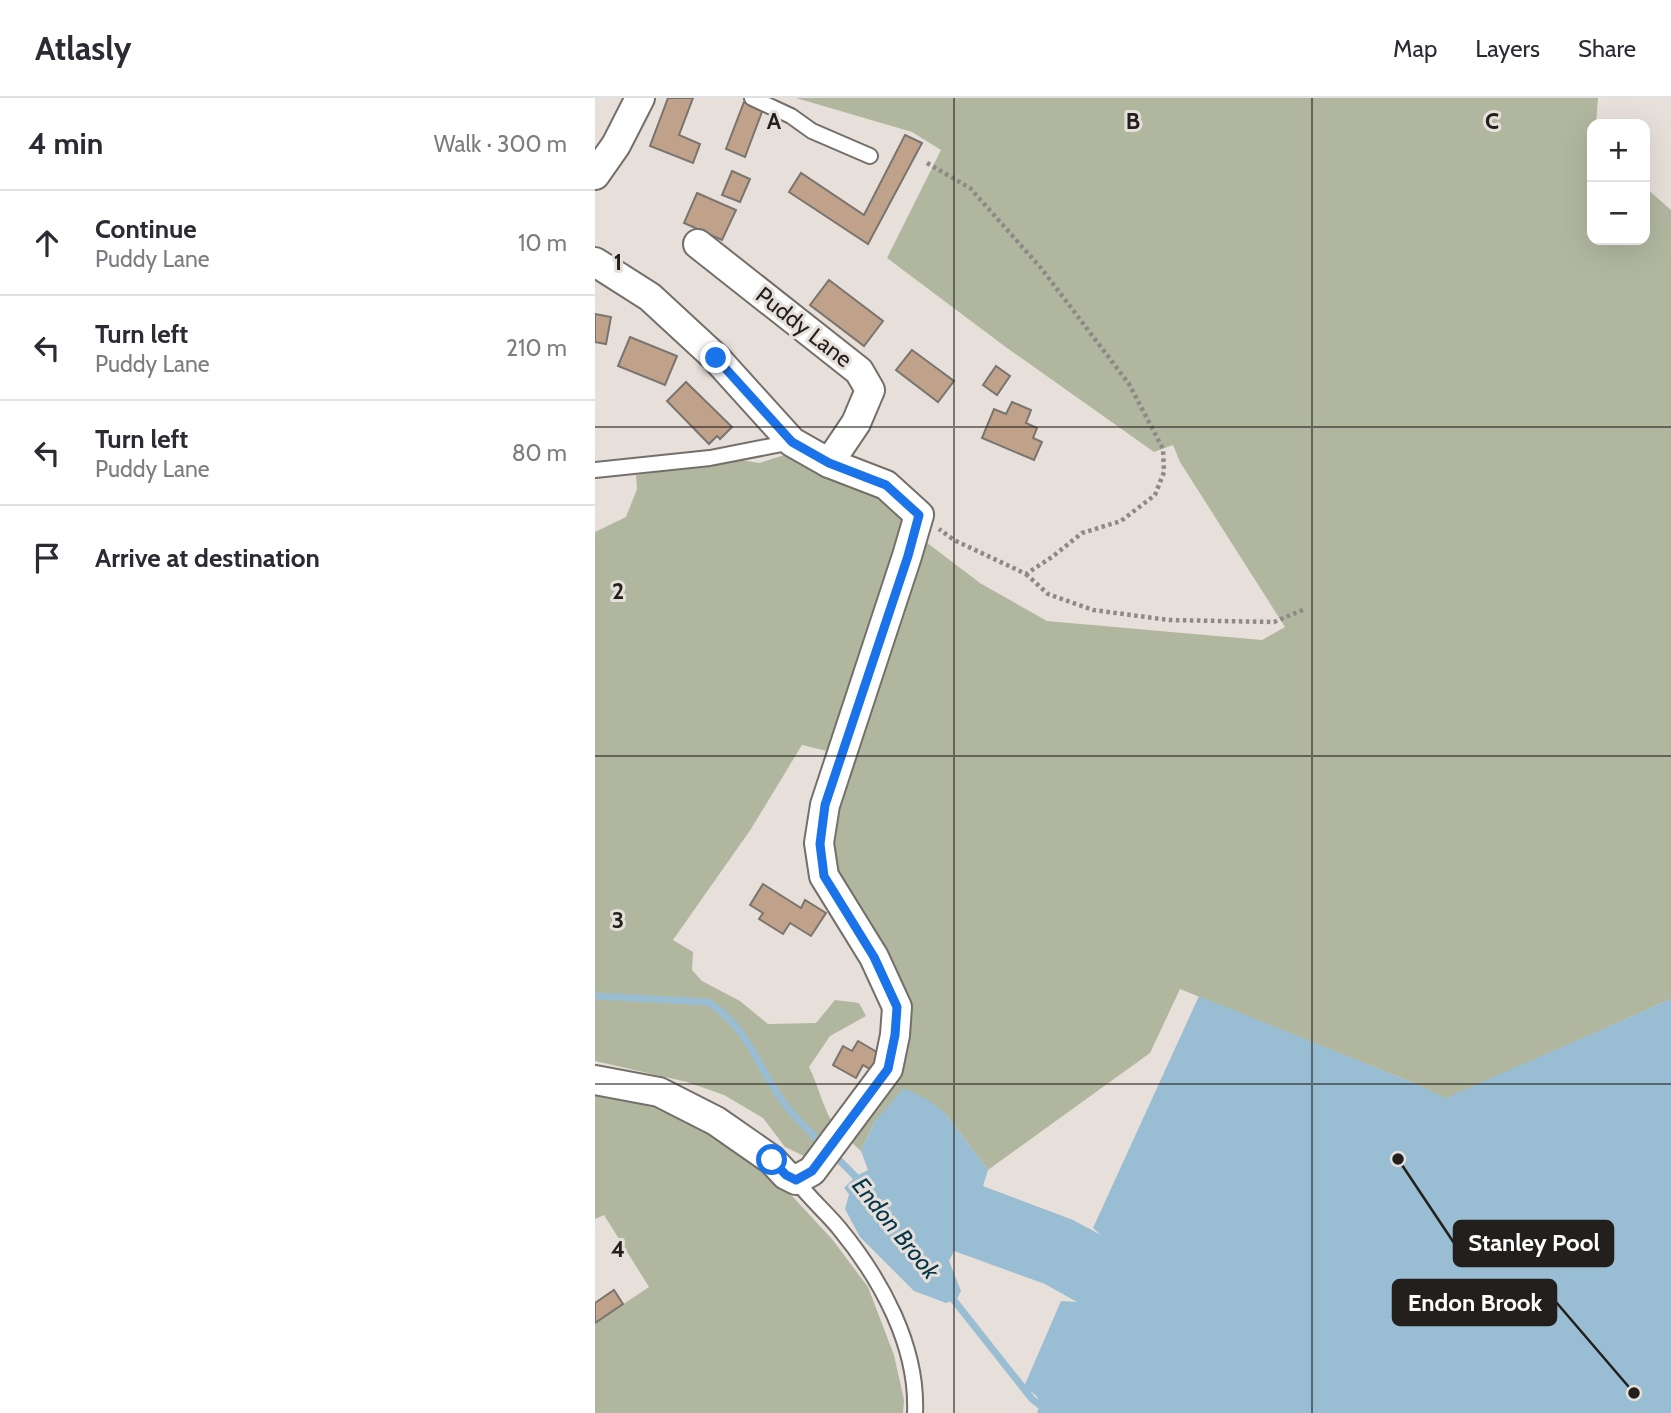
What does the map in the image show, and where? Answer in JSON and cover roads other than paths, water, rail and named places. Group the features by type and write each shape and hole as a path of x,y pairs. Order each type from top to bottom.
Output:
{"street":[{"path":"595,175 616,145 640,98"},
{"name":"Puddy Lane","path":"698,244 859,371 870,390 856,423 829,463"},
{"path":"595,262 650,297 706,349 792,442 829,463 886,485 919,515 908,556 825,805 820,844 824,876 874,957 897,1007 888,1069 812,1171 796,1180 716,1121 659,1092 595,1080"}],"lane":[{"path":"752,98 791,116 812,131 870,156"},
{"path":"595,470 711,458 792,442"},
{"path":"796,1180 807,1196 838,1226 874,1275 908,1351 916,1394 915,1413"}],"water":[{"path":"1199,996 1446,1098 1671,999 1671,1413 1037,1413 1039,1400 1032,1392 1023,1389 1061,1301 1077,1302 1045,1284 954,1251 949,1261 961,1291 957,1299 946,1303 914,1291 860,1237 845,1209 849,1194 844,1188 856,1176 868,1170 861,1151 875,1121 904,1088 927,1099 945,1113 988,1170 983,1186 1073,1220 1101,1235 1093,1228"}],"waterway":[{"name":"Endon Brook","path":"595,996 708,1002 741,1032 782,1100 824,1146"},
{"name":"Endon Brook","path":"833,1154 862,1183"},
{"name":"Endon Brook","path":"949,1294 1032,1399 1050,1413"}],"place":[{"name":"Stanley Pool","path":"1398,1159"},
{"name":"Endon Brook","path":"1634,1393"}]}
